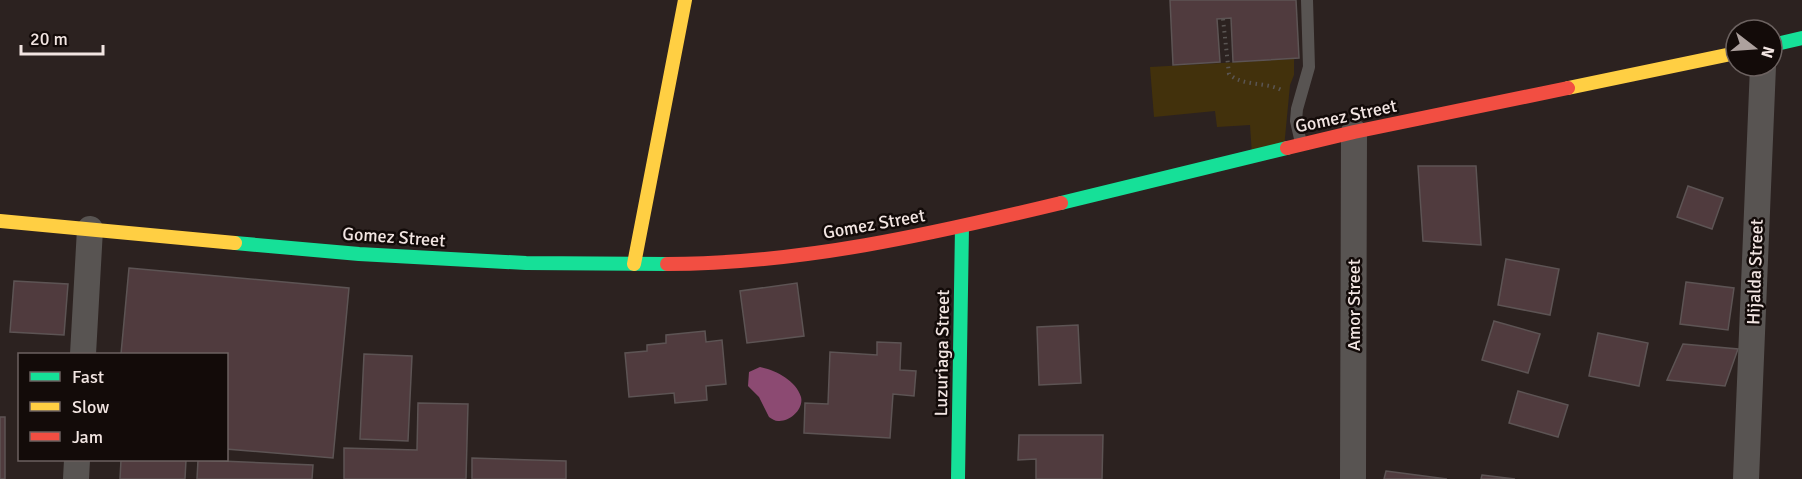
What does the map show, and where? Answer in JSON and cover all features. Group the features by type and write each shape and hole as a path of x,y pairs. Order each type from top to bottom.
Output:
{"street":[{"path":"634,264 685,0"},
{"path":"1784,42 1802,38"},
{"name":"Gomez Street","path":"0,221 359,254 526,263 715,264 867,246 962,227 1354,132 1724,55"},
{"name":"Hijalda Street","path":"1746,479 1763,78"},
{"name":"Amor Street","path":"1353,479 1354,132"},
{"name":"Luzuriaga Street","path":"958,479 962,227"},
{"path":"83,353 90,229"},
{"path":"76,479 77,461"}],"lane":[{"path":"1301,144 1296,121 1309,67 1307,0"}],"path":[{"path":"1223,19 1228,74 1239,81 1276,87 1284,92"}],"shaded area":[{"path":"1294,59 1284,148 1252,155 1250,125 1217,127 1215,111 1154,117 1150,67"},
{"path":"760,367 784,377 795,386 801,402 798,410 791,417 778,421 769,417 759,397 748,386 749,372"}],"building":[{"path":"1170,0 1296,0 1299,58 1233,62 1231,18 1217,19 1220,62 1173,65"},
{"path":"1418,166 1476,166 1481,245 1423,241"},
{"path":"1688,186 1723,198 1712,229 1677,217"},
{"path":"1506,259 1559,269 1550,315 1498,305"},
{"path":"129,268 349,288 333,458 228,449 228,353 121,353"},
{"path":"14,281 68,284 64,335 10,332"},
{"path":"1686,282 1734,288 1728,330 1680,324"},
{"path":"797,283 804,336 747,343 740,291"},
{"path":"1494,321 1540,334 1528,373 1482,360"},
{"path":"1078,325 1081,383 1039,385 1037,327"},
{"path":"705,331 706,342 722,340 726,384 706,386 707,400 675,403 674,393 629,397 625,353 647,351 647,345 666,343 666,335"},
{"path":"1598,333 1648,343 1639,386 1589,376"},
{"path":"877,342 901,343 900,370 916,371 914,396 893,394 890,438 804,433 805,403 828,404 830,352 877,355"},
{"path":"1683,344 1738,349 1725,386 1667,380"},
{"path":"364,354 412,356 408,441 360,439"},
{"path":"1518,391 1568,405 1558,437 1509,423"},
{"path":"418,403 468,404 466,479 344,479 344,448 417,450"},
{"path":"0,417 5,417 5,479 0,479"},
{"path":"1019,435 1103,435 1102,479 1036,479 1036,459 1018,460"},
{"path":"472,458 566,461 566,479 472,479"},
{"path":"121,461 186,461 185,479 120,479"},
{"path":"198,461 313,465 312,479 197,479"},
{"path":"1386,471 1447,479 1384,479"},
{"path":"1482,475 1515,479 1481,479"}],"traffic: fast":[{"path":"1784,42 1802,38"},
{"path":"1061,203 1287,148"},
{"path":"958,479 962,227"},
{"path":"235,243 359,254 526,263 667,264"}],"traffic: slow":[{"path":"634,264 685,0"},
{"path":"1568,88 1724,56"},
{"path":"0,221 235,243"}],"traffic: jam":[{"path":"1287,148 1568,88"},
{"path":"667,264 717,263 816,253 915,236 1061,203"}]}
